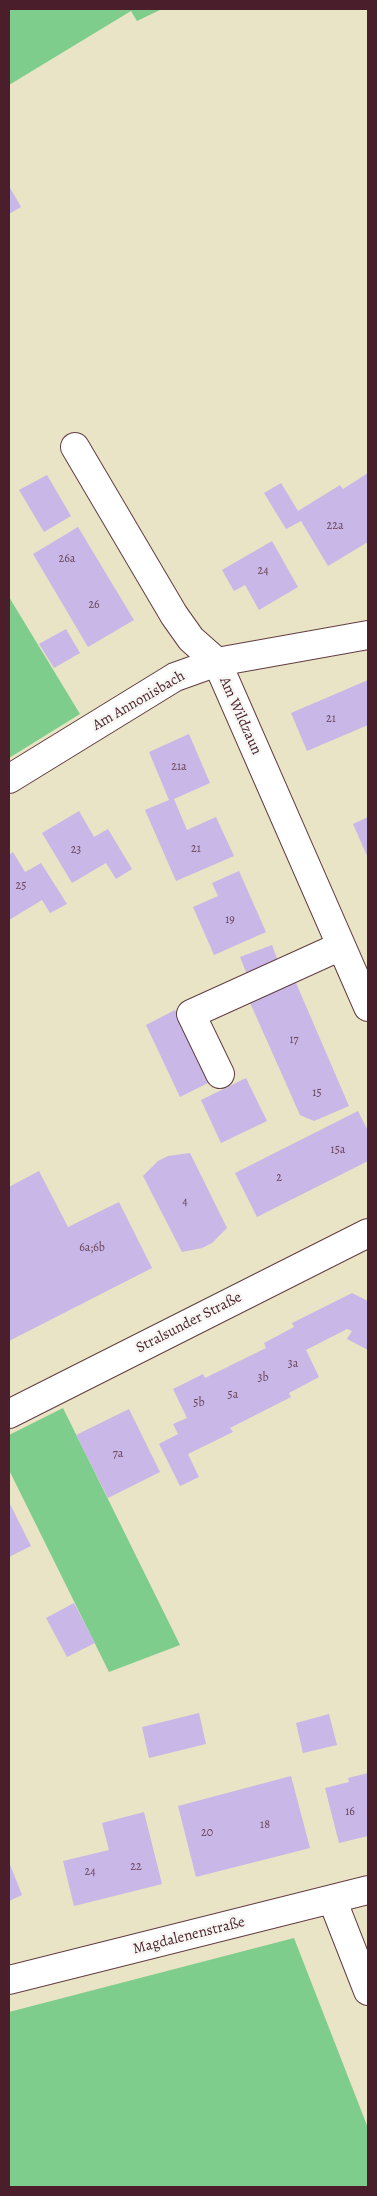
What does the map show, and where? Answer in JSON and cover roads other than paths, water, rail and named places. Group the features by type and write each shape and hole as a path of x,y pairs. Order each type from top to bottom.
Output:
{"street":[{"name":"Am Wildzaun","path":"75,447 174,615 191,639 216,662 368,1007"},
{"name":"Am Annonisbach","path":"9,779 175,677 216,662 368,635"},
{"path":"220,1074 191,1014 341,946"},
{"name":"Stralsunder Straße","path":"9,1414 368,1233"},
{"name":"Magdalenenstraße","path":"9,1980 368,1890"},
{"path":"332,1899 368,1991"}]}
